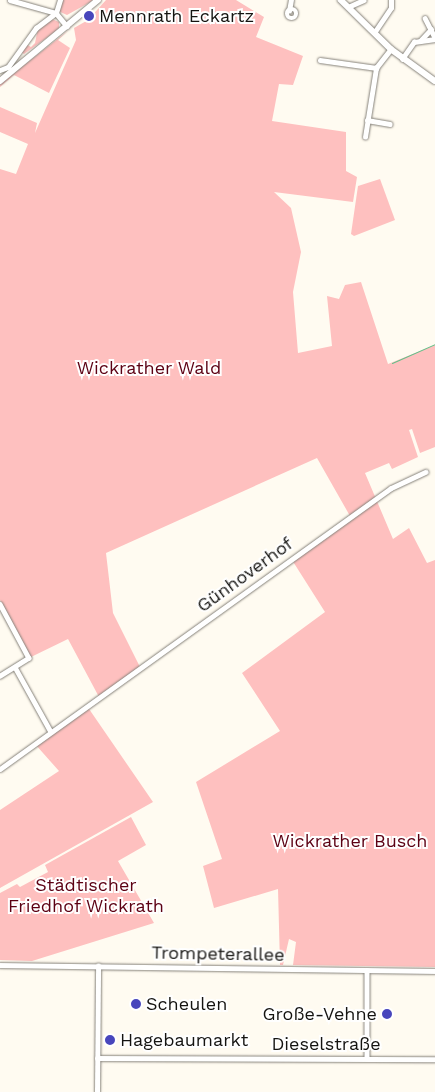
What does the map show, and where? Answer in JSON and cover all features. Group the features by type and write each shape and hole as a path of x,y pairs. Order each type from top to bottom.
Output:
{"main road":[{"path":"0,81 98,0"}],"street":[{"path":"10,0 56,12 67,26"},
{"path":"0,70 8,67 36,28 56,12 60,0"},
{"path":"289,11 291,0"},
{"path":"341,0 390,49 435,82"},
{"path":"348,7 364,0"},
{"path":"374,33 391,8 391,0"},
{"path":"402,59 414,42 435,38 425,18"},
{"path":"419,42 431,29"},
{"path":"365,137 376,68 390,49"},
{"path":"320,60 376,68"},
{"path":"367,120 390,124"},
{"name":"Günhoverhof","path":"0,769 391,488 424,472"},
{"path":"0,604 29,658 0,676"},
{"path":"15,667 51,732"},
{"name":"Trompeterallee","path":"0,965 435,971"},
{"path":"97,1092 98,966"},
{"path":"367,970 367,1058"},
{"name":"Dieselstraße","path":"97,1058 435,1059"}],"green space":[{"path":"63,0 94,0 67,15 58,11"},
{"name":"Wickrather Wald","path":"106,0 236,0 264,17 256,37 303,56 293,85 279,84 272,121 346,132 346,171 357,177 353,202 274,192 291,208 301,252 293,292 298,353 332,346 327,296 339,299 345,285 361,282 388,364 435,345 435,447 420,453 412,429 409,430 418,457 392,469 389,463 365,473 393,539 409,528 427,563 435,560 435,967 293,965 296,942 289,939 283,965 280,965 278,889 214,908 203,866 222,859 196,782 280,731 242,673 325,612 292,560 350,516 317,458 106,553 113,613 140,667 99,697 68,639 31,657 0,600 0,169 16,174 28,144 0,132 0,107 37,123 35,133 76,40 74,28 88,20"},
{"path":"52,19 59,22 59,29 24,54 21,52 26,44 31,47 35,43 38,28"},
{"path":"69,30 58,40 70,48 49,93 14,75 0,87 0,84"},
{"path":"380,179 395,220 354,236 351,234 358,186"},
{"path":"87,706 153,802 0,888 0,810 59,771 35,744"},
{"name":"Städtischer Friedhof Wickrath","path":"131,817 146,845 118,861 154,923 32,961 0,960 0,893 17,884 20,887 48,872 45,865"}],"waterway":[{"path":"392,363 435,344"}],"place":[{"name":"Mennrath Eckartz","path":"89,16"},
{"name":"Scheulen","path":"136,1004"},
{"name":"Große-Vehne","path":"387,1014"},
{"name":"Hagebaumarkt","path":"110,1040"}],"park label":[{"name":"Wickrather Busch","path":"350,841"}]}
